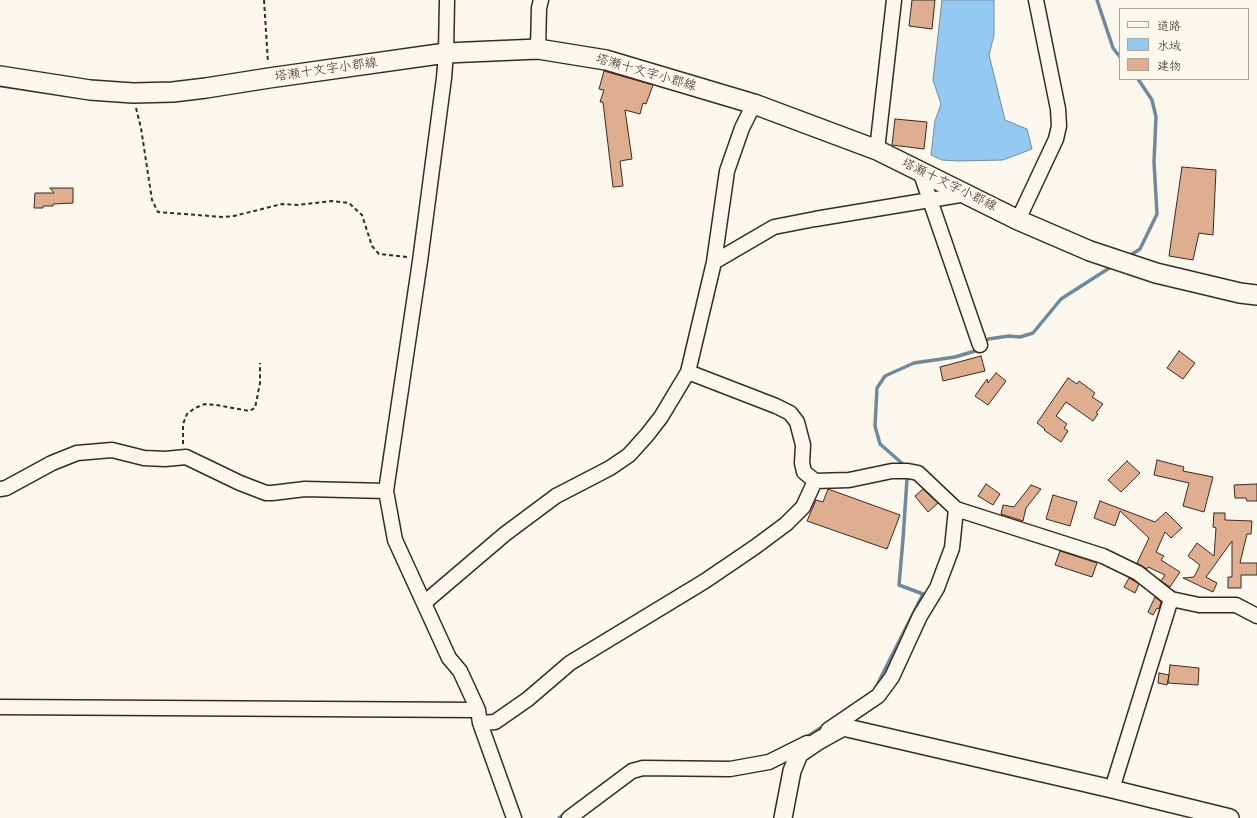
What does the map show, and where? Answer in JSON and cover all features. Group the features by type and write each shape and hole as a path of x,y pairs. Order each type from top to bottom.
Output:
{"main road":[{"name":"塔瀬十文字小郡線","path":"0,76 90,90 133,93 173,92 446,53 538,49 606,60 754,104 877,150 1018,220 1090,251 1156,273 1240,293 1257,295"}],"street":[{"path":"447,0 444,78 420,261 386,491 395,540 449,658 460,671 479,716 514,818"},
{"path":"538,49 539,8 541,0"},
{"path":"877,150 894,0"},
{"path":"1018,220 1056,140 1059,126 1058,109 1036,0"},
{"path":"424,603 505,534 550,500 610,468 628,455 647,435 661,417 688,372 714,262 727,171 742,128 754,104"},
{"path":"920,171 931,199 980,345"},
{"path":"714,262 774,227 966,194"},
{"path":"688,372 776,406 790,413 797,422 803,445 802,463 804,472 815,481 849,480 892,471 918,473 956,509 1103,556 1138,573 1171,599 1199,605 1236,605 1257,616"},
{"path":"0,489 6,488 52,463 77,453 112,450 144,458 164,459 186,457 240,483 272,493 305,489 386,491"},
{"path":"0,707 479,716 495,722 528,699 570,663 705,581 786,524 803,507 815,481"},
{"path":"783,818 792,771 799,754 878,696 892,677 920,616 940,581 952,548 956,509"},
{"path":"1112,789 1171,599"},
{"path":"569,818 632,771 643,768 730,769 769,762 843,727 1112,789 1230,818"}],"path":[{"path":"264,0 269,78"},
{"path":"133,93 141,128 152,200 158,212 223,217 282,204 297,205 332,201 349,203 362,215 372,246 379,254 414,258 420,261"},
{"path":"186,457 182,439 183,424 187,414 195,408 205,404 249,412 255,408 260,382 260,363"}],"water":[{"path":"942,0 994,0 994,35 989,55 1005,120 1027,129 1032,149 1003,160 942,160 931,155 935,121 941,104 933,80"}],"building":[{"path":"912,0 935,0 932,29 909,26"},
{"path":"604,71 653,85 646,104 643,103 640,114 625,110 632,159 620,161 623,186 613,187 603,102 600,102 604,90 599,89"},
{"path":"895,119 927,122 924,149 892,145"},
{"path":"1182,167 1216,170 1213,235 1199,233 1193,260 1169,256"},
{"path":"50,188 73,188 73,203 53,204 53,206 34,208 35,193 54,193"},
{"path":"1179,351 1195,363 1183,379 1167,368"},
{"path":"981,356 985,371 943,381 940,367"},
{"path":"996,373 1006,381 988,405 975,396 987,379 988,383"},
{"path":"1068,378 1077,384 1079,381 1095,393 1092,397 1103,404 1096,413 1098,414 1093,421 1066,402 1056,416 1067,424 1064,428 1068,431 1061,442 1037,423"},
{"path":"1157,460 1184,467 1183,471 1213,477 1204,512 1183,506 1189,483 1154,475"},
{"path":"1127,461 1140,473 1121,492 1108,480"},
{"path":"986,484 1000,494 993,505 978,496"},
{"path":"1257,484 1257,501 1247,501 1246,498 1235,498 1234,485"},
{"path":"1031,485 1041,489 1026,508 1023,521 1001,514 1003,505 1014,507"},
{"path":"828,489 900,515 887,549 807,521 816,500 823,502"},
{"path":"923,489 938,503 928,512 915,496"},
{"path":"1053,495 1077,502 1070,526 1046,519"},
{"path":"1100,501 1155,522 1166,512 1182,528 1171,538 1165,532 1156,552 1164,556 1161,560 1180,572 1170,587 1161,581 1165,575 1148,567 1147,569 1137,563 1149,538 1120,511 1115,526 1094,518"},
{"path":"1214,513 1225,513 1225,520 1252,521 1251,534 1247,534 1240,563 1257,563 1257,575 1241,575 1241,588 1228,588 1228,577 1232,577 1232,541 1206,577 1217,583 1213,592 1183,578 1194,577 1200,565 1188,556 1197,543 1214,556 1216,528 1213,527"},
{"path":"1060,551 1097,563 1092,577 1055,565"},
{"path":"1129,578 1139,584 1135,593 1124,587"},
{"path":"1155,597 1161,602 1159,609 1157,608 1153,615 1148,612"},
{"path":"1170,665 1199,668 1198,685 1168,683"},
{"path":"1159,673 1169,675 1167,685 1158,683"}],"waterway":[{"path":"1097,0 1113,48 1119,56"},
{"path":"1128,257 1140,249 1157,214 1154,162 1156,117 1152,100 1139,80"},
{"path":"983,345 988,339 1009,336 1020,337 1033,333 1061,299 1114,265"},
{"path":"904,468 904,465 880,444 875,426 877,388 885,376 914,363 955,357 979,349"},
{"path":"875,689 923,594 899,585 907,479 906,474"},
{"path":"805,738 825,725"},
{"path":"559,818 566,813"}]}
